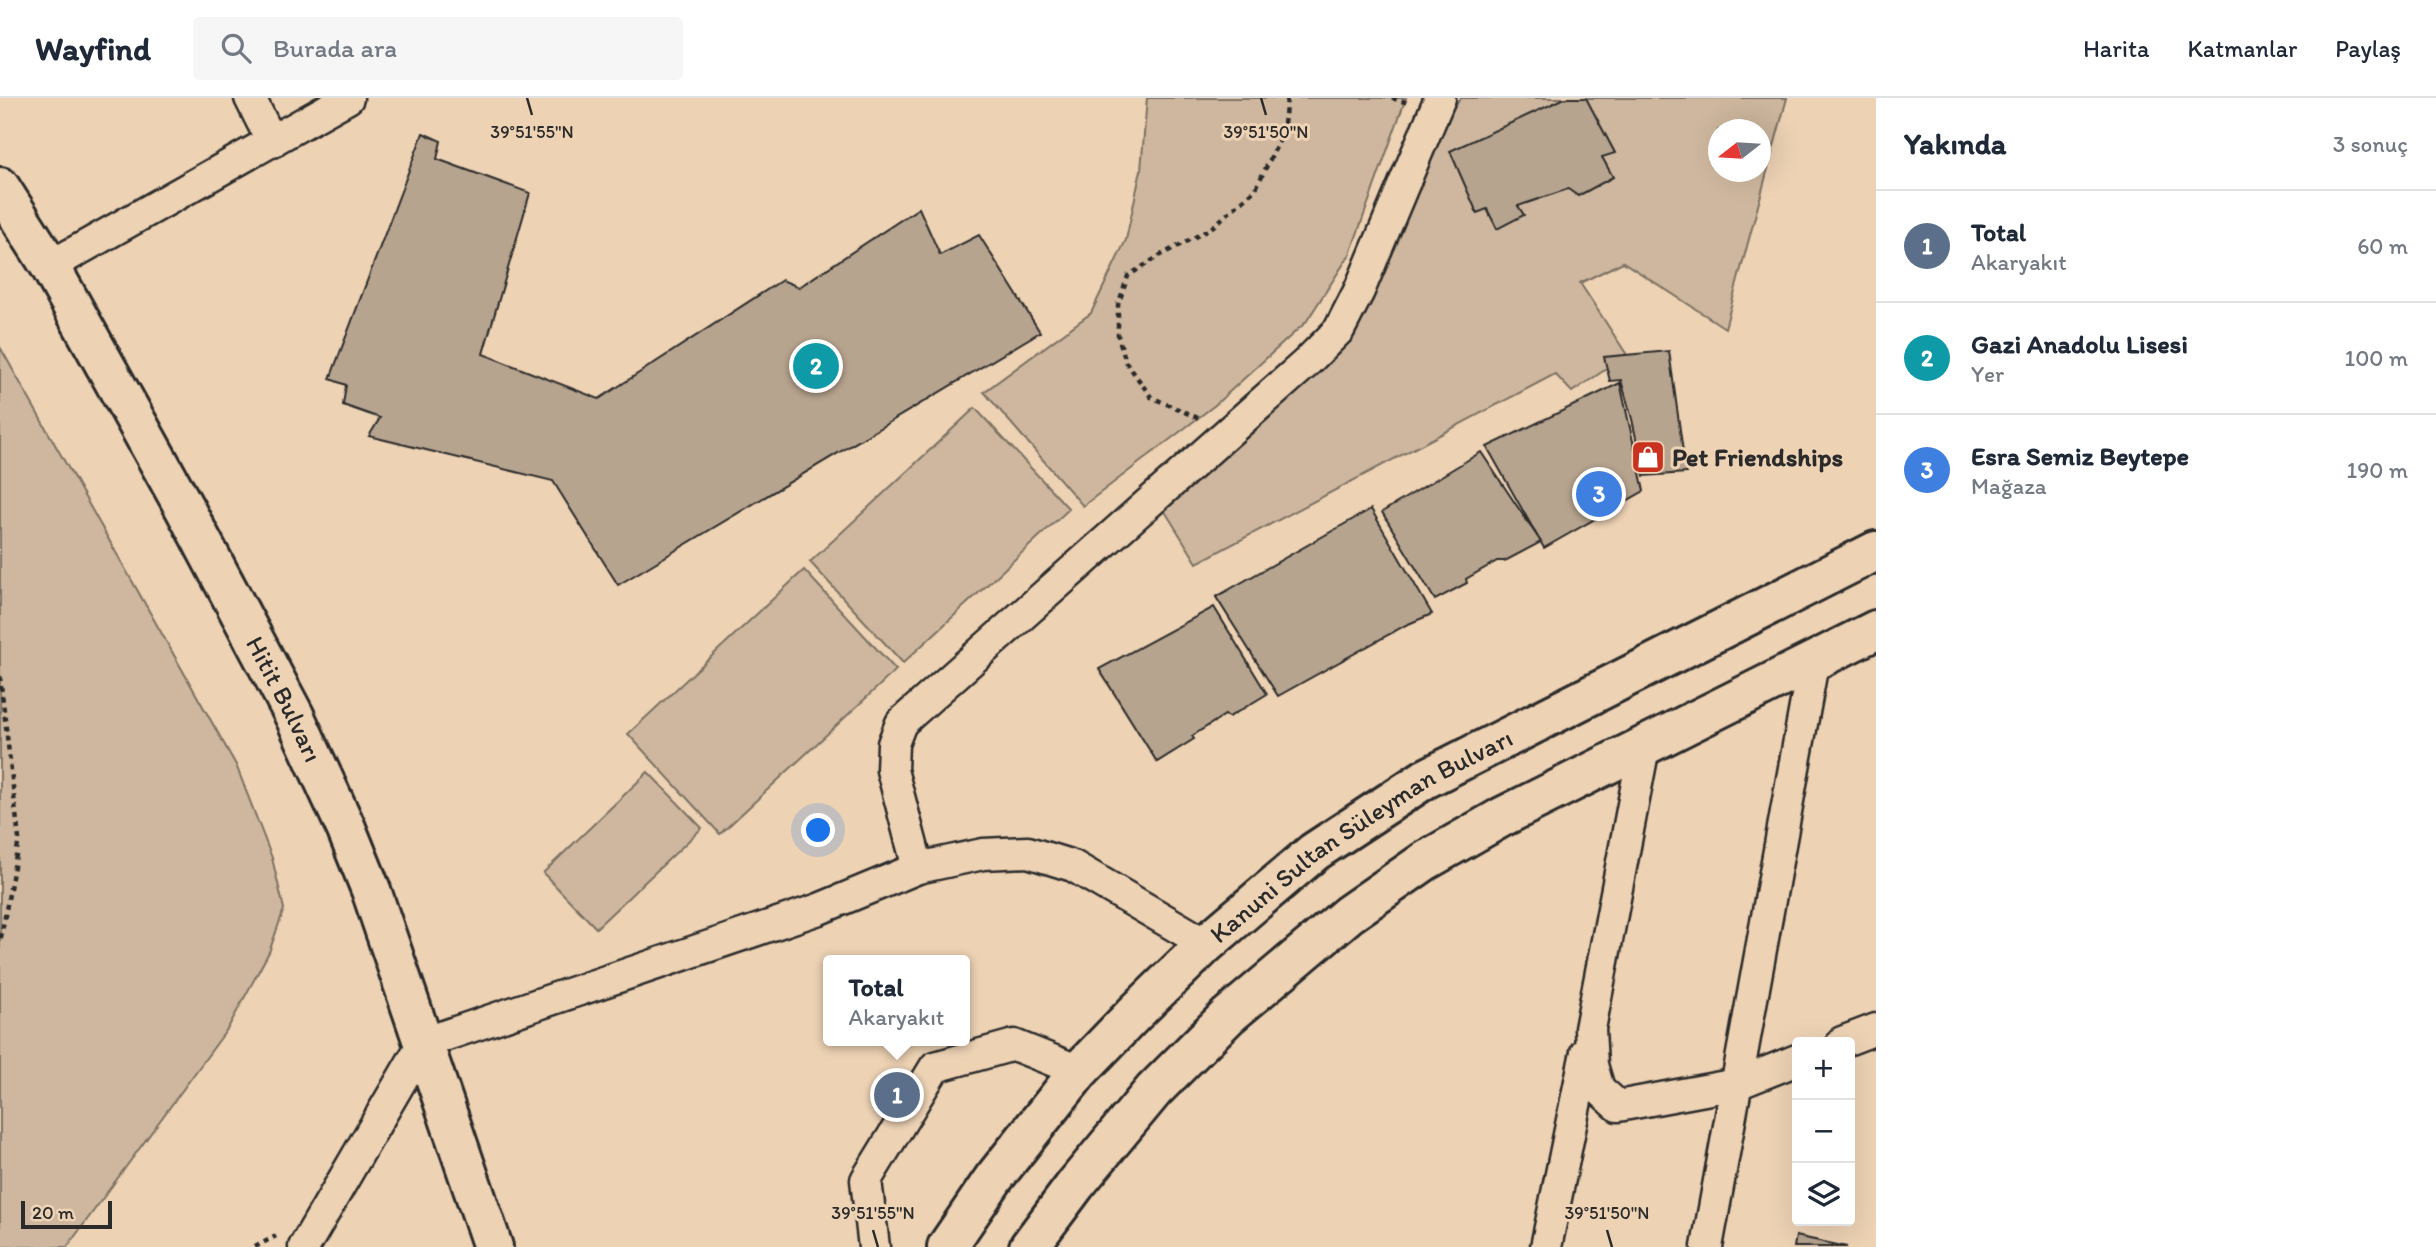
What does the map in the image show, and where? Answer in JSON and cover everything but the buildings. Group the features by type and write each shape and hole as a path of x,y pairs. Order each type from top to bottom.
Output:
{"main road":[{"name":"Hitit Bulvarı","path":"0,187 50,266 185,509 295,715 356,852 493,1247"},
{"name":"Kanuni Sultan Süleyman Bulvarı","path":"947,1247 994,1178 1079,1071 1206,944 1314,852 1425,779 1876,551"},
{"name":"Kanuni Sultan Süleyman Bulvarı","path":"1029,1247 1083,1175 1154,1090 1228,1016 1307,947 1396,880 1450,845 1876,630"}],"street":[{"path":"250,98 272,142"},
{"path":"50,266 348,98"},
{"path":"918,868 892,771 893,744 901,723 1305,364 1339,330 1359,291 1440,98"},
{"path":"1707,1247 1812,663"},
{"path":"1546,1247 1644,747"},
{"path":"304,1247 423,1043 819,909 918,868 983,854 1028,852 1073,866 1206,944"},
{"path":"1590,1028 1592,1065 1599,1089 1618,1106 1737,1084 1792,1062"},
{"path":"1855,1037 1876,1029"},
{"path":"874,1247 866,1180 935,1067 1014,1045 1079,1071"}],"path":[{"path":"1231,430 1181,412 1152,397 1126,362 1118,336 1118,305 1128,276 1210,229 1255,190 1283,133 1287,98"},
{"path":"0,676 19,839 0,943"}],"shaded area":[{"path":"1147,98 1406,98 1350,254 1306,322 1215,405 1083,506 984,392 1091,313 1126,240 1141,170"},
{"path":"1461,98 1787,98 1771,157 1771,119 1708,119 1708,182 1764,182 1725,328 1623,262 1580,283 1627,355 1572,392 1555,374 1197,563 1161,505 1343,338 1380,281 1446,116"},
{"path":"0,347 236,765 272,858 284,909 269,952 228,1028 67,1247 0,1247"},
{"path":"975,408 1069,509 903,663 810,562"},
{"path":"804,570 896,670 720,834 628,734"},
{"path":"648,772 702,828 596,928 543,873"}],"place":[{"name":"Gazi Anadolu Lisesi","path":"816,366"},
{"name":"Pet Friendships","path":"1648,457"},
{"name":"Esra Semiz Beytepe","path":"1599,494"},
{"name":"Total","path":"897,1095"}]}
